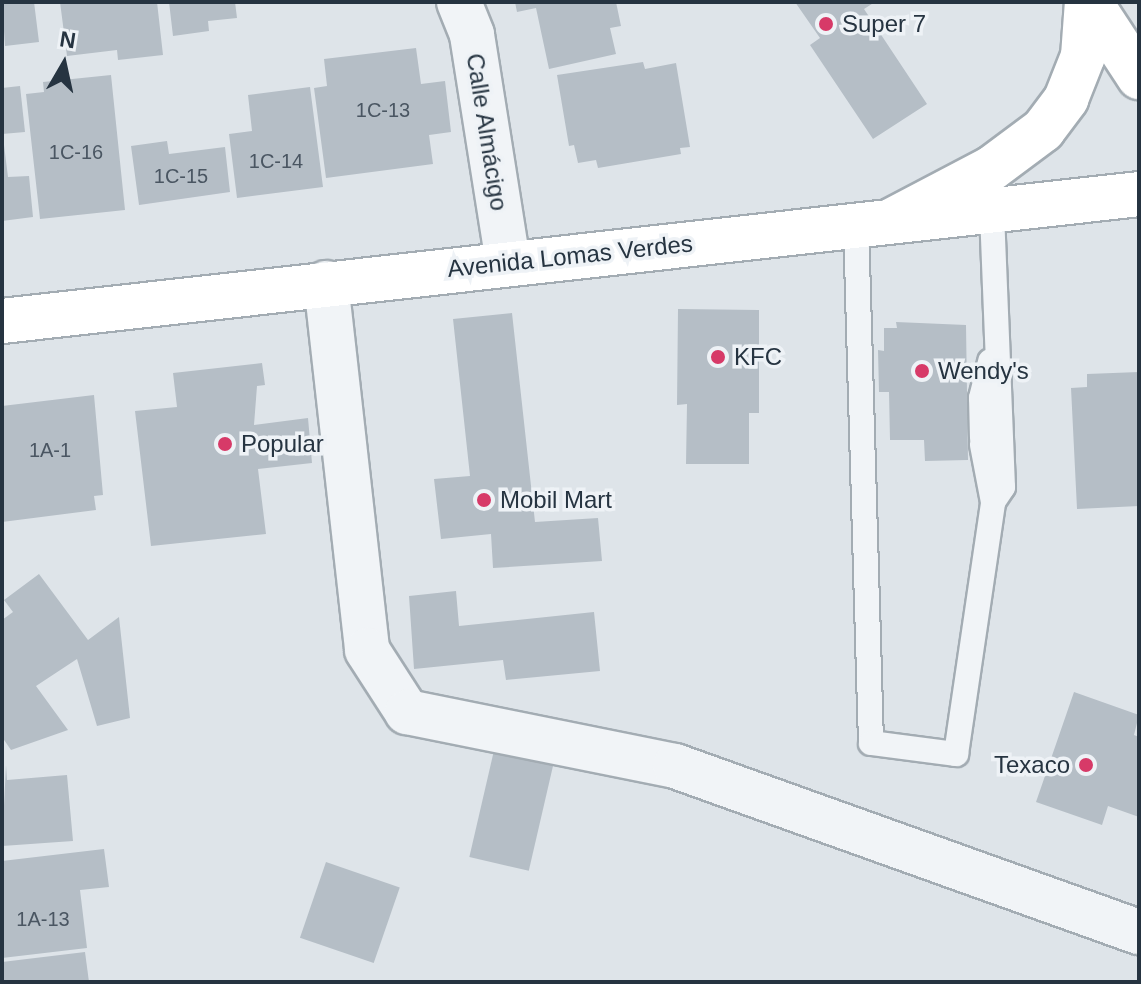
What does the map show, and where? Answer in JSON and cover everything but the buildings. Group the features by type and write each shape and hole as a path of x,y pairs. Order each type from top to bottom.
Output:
{"main road":[{"path":"1088,2 1139,77"},
{"path":"873,223 992,168 1043,130 1066,99 1083,56 1088,2"},
{"name":"Avenida Lomas Verdes","path":"2,321 1139,194"}],"street":[{"name":"Calle Almácigo","path":"459,2 472,35 508,263"},
{"path":"326,283 367,650 407,712 675,766 1139,932"}],"lane":[{"path":"992,210 1003,487 993,502"},
{"path":"873,223 871,743 956,754 993,502 982,442 981,398 997,333"}],"place":[{"name":"Super 7","path":"826,24"},
{"name":"KFC","path":"718,357"},
{"name":"Wendy's","path":"922,371"},
{"name":"Popular","path":"225,444"},
{"name":"Mobil Mart","path":"484,500"},
{"name":"Texaco","path":"1086,765"}]}
